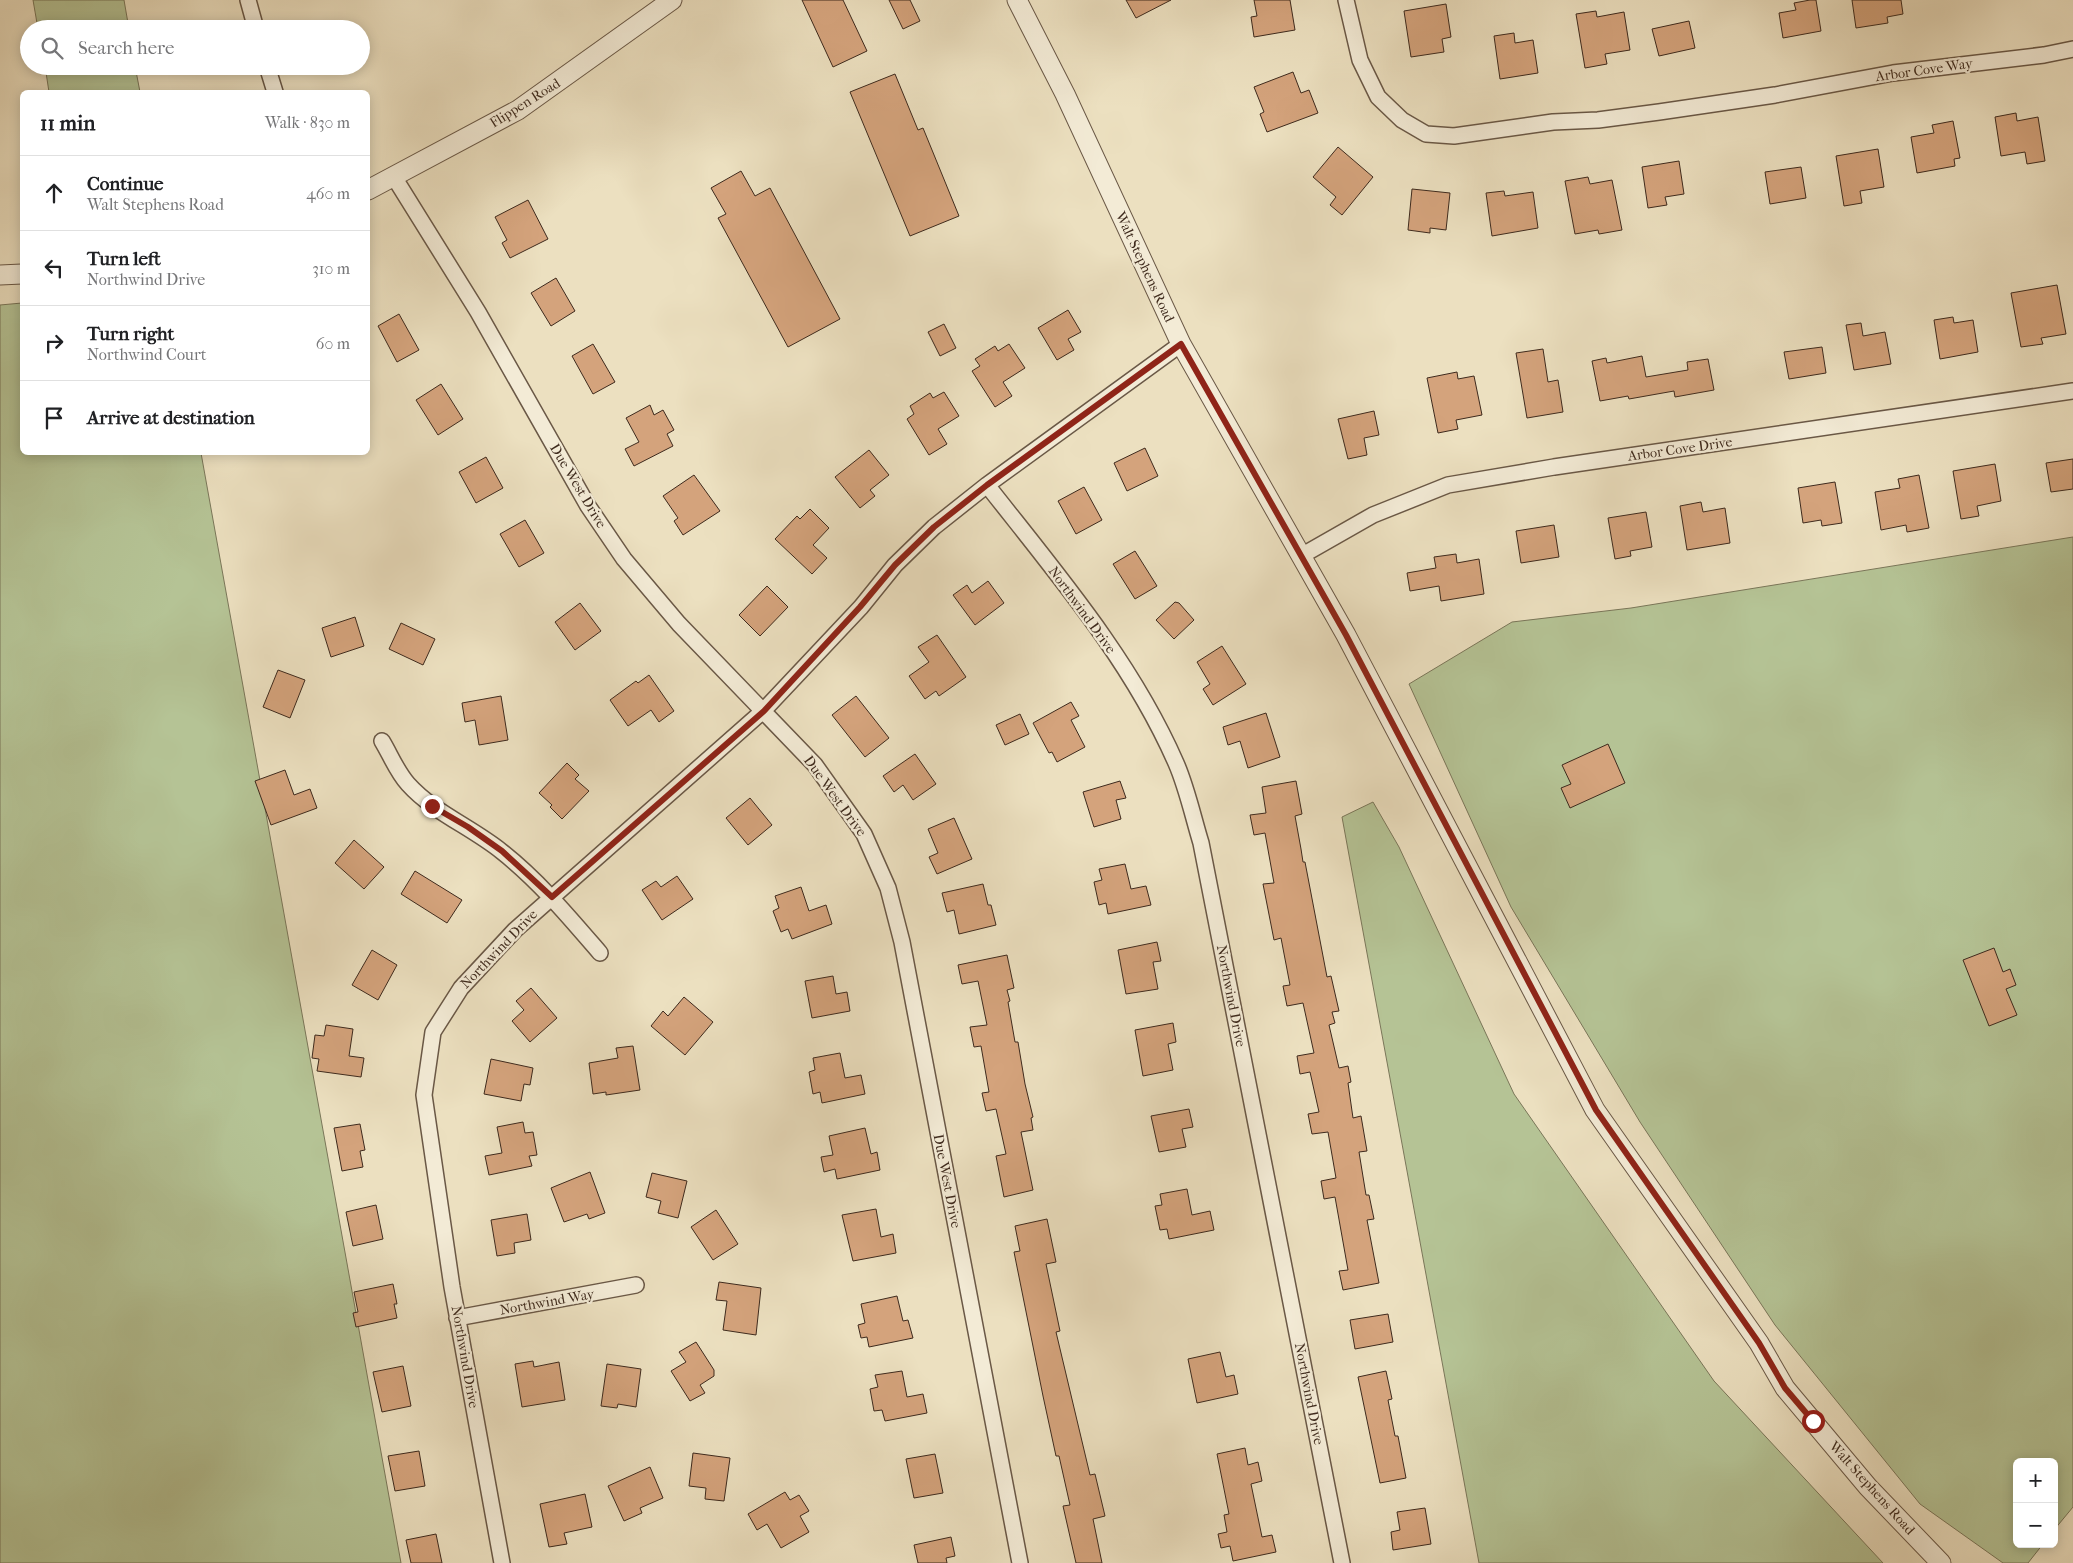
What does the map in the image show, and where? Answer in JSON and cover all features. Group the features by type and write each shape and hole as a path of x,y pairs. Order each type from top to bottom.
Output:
{"street":[{"path":"248,0 254,20"},
{"name":"Flippen Road","path":"370,189 518,110 672,0"},
{"name":"Walt Stephens Road","path":"1017,0 1065,94 1181,344 1346,635 1596,1110 1759,1343 1785,1388 1868,1488 1941,1563"},
{"name":"Arbor Cove Way","path":"1346,0 1360,60 1378,97 1402,120 1426,134 1454,136 1496,132 1554,122 1598,120 1775,95 1893,73 2044,55 2073,49"},
{"path":"271,75 275,90"},
{"name":"Due West Drive","path":"394,177 478,312 588,506 624,559 678,624 815,765 864,834 888,888 902,942 1020,1563"},
{"path":"0,275 20,274"},
{"name":"Northwind Drive","path":"502,1563 458,1318 424,1095 434,1032 461,988 515,930 764,711 860,607 895,565 934,527 987,485 1181,344"},
{"name":"Arbor Cove Drive","path":"1301,556 1373,515 1448,485 1564,466 2073,391"},
{"name":"Northwind Drive","path":"987,485 1080,602 1148,704 1177,765 1201,843 1342,1563"},
{"path":"382,740 407,783 432,806 468,827 502,851 552,897 600,952"},
{"name":"Northwind Way","path":"458,1318 636,1285"}],"green space":[{"path":"33,0 124,0 127,20 36,20"},
{"path":"46,75 137,75 140,90 49,90"},
{"path":"20,303 20,455 201,455 401,1563 0,1563 0,305"},
{"path":"2073,537 2073,1507 2058,1525 2058,1458 2013,1458 2013,1548 2040,1548 2028,1563 2003,1563 1920,1504 1775,1325 1640,1122 1511,907 1409,684 1512,622 1631,608"},
{"path":"1373,802 1399,847 1514,1094 1714,1381 1883,1563 1479,1563 1342,817"}],"building":[{"path":"802,0 843,0 867,51 833,67"},
{"path":"889,0 910,0 920,21 903,29"},
{"path":"1126,0 1171,0 1136,18"},
{"path":"1254,0 1290,0 1295,30 1254,37 1251,17 1257,16"},
{"path":"1816,0 1821,31 1783,38 1779,13 1796,10 1794,3"},
{"path":"1852,0 1901,0 1903,14 1887,17 1888,23 1856,28"},
{"path":"1446,4 1451,37 1442,39 1444,52 1411,57 1404,11"},
{"path":"1596,11 1597,17 1624,12 1630,50 1605,54 1607,64 1585,68 1576,14"},
{"path":"1689,21 1695,48 1659,56 1652,29"},
{"path":"1514,33 1515,43 1533,40 1538,73 1500,79 1494,36"},
{"path":"1293,72 1301,93 1309,90 1318,113 1267,132 1260,114 1264,112 1254,87"},
{"path":"895,74 918,130 923,128 959,216 910,236 850,92"},
{"path":"2016,113 2017,121 2038,117 2045,161 2027,164 2025,152 2001,156 1995,117"},
{"path":"1953,121 1960,158 1954,159 1955,166 1917,173 1911,137 1934,133 1932,125"},
{"path":"1338,147 1373,177 1342,215 1330,205 1336,197 1313,177"},
{"path":"1878,149 1884,187 1860,191 1862,203 1844,206 1836,156"},
{"path":"1679,161 1684,194 1665,197 1667,205 1648,208 1642,167"},
{"path":"1801,167 1806,198 1770,204 1765,172"},
{"path":"741,171 755,196 770,188 840,319 788,347 718,218 726,214 711,188"},
{"path":"1588,177 1590,184 1612,180 1622,230 1599,234 1598,230 1575,234 1565,181"},
{"path":"1412,189 1450,193 1446,230 1430,228 1430,233 1408,230"},
{"path":"1504,191 1505,196 1533,192 1538,228 1492,236 1486,193"},
{"path":"528,200 548,239 510,258 502,243 507,240 495,217"},
{"path":"556,278 575,311 551,326 531,293"},
{"path":"2057,285 2066,334 2041,338 2043,344 2021,347 2011,293"},
{"path":"1068,310 1081,332 1068,339 1074,350 1057,360 1038,328"},
{"path":"399,314 419,350 397,362 378,326"},
{"path":"1953,317 1954,323 1973,320 1978,352 1940,359 1934,320"},
{"path":"1861,323 1863,336 1885,332 1891,364 1854,370 1846,325"},
{"path":"944,324 956,348 940,356 928,332"},
{"path":"593,344 615,382 593,394 572,356"},
{"path":"1009,344 1025,368 1003,382 1012,396 995,407 972,371 980,366 975,359 995,346 998,351"},
{"path":"1822,347 1826,373 1789,379 1784,352"},
{"path":"1543,349 1548,382 1558,380 1563,412 1527,418 1516,353"},
{"path":"1642,356 1646,377 1688,370 1687,362 1708,359 1714,390 1675,397 1674,391 1629,399 1628,396 1600,401 1592,361 1606,358 1607,363"},
{"path":"1457,372 1458,379 1474,376 1482,415 1456,420 1458,429 1438,433 1427,378"},
{"path":"441,384 463,419 438,435 416,400"},
{"path":"944,392 959,416 938,429 947,444 929,455 907,419 914,414 910,406 930,393 933,398"},
{"path":"650,405 654,415 663,410 674,430 667,434 673,446 634,466 625,449 639,442 626,418"},
{"path":"1374,411 1379,435 1364,438 1367,455 1348,459 1338,419"},
{"path":"1145,448 1158,476 1127,491 1114,463"},
{"path":"869,450 889,475 870,490 875,496 860,508 835,477"},
{"path":"486,457 503,488 476,503 459,472"},
{"path":"2073,459 2073,489 2051,492 2046,463"},
{"path":"1995,464 2001,501 1977,506 1979,516 1961,519 1953,471"},
{"path":"694,475 720,511 683,535 674,521 678,518 663,496"},
{"path":"1919,475 1929,528 1907,532 1906,525 1881,530 1875,492 1900,488 1898,479"},
{"path":"1835,482 1842,523 1822,526 1821,520 1803,523 1798,488"},
{"path":"1084,487 1102,520 1076,534 1058,501"},
{"path":"1701,502 1703,512 1725,508 1730,543 1687,550 1680,506"},
{"path":"810,509 829,528 813,545 827,558 812,574 775,539 797,516 800,519"},
{"path":"1646,512 1652,547 1630,551 1631,556 1615,559 1608,518"},
{"path":"525,520 544,553 519,567 500,534"},
{"path":"1554,525 1559,557 1521,563 1516,531"},
{"path":"1135,551 1157,586 1135,599 1113,564"},
{"path":"1456,554 1457,563 1479,559 1484,594 1441,601 1439,586 1410,591 1407,573 1436,568 1434,557"},
{"path":"988,581 1004,603 975,625 953,595 967,585 972,593"},
{"path":"767,586 788,607 760,636 739,615"},
{"path":"1175,602 1179,603 1194,620 1174,639 1156,620"},
{"path":"580,603 601,631 575,650 555,622"},
{"path":"355,617 364,646 331,657 322,628"},
{"path":"401,623 435,639 423,665 389,649"},
{"path":"937,635 966,677 939,696 936,691 925,699 909,676 929,662 918,647"},
{"path":"1222,646 1246,684 1213,705 1203,689 1210,684 1197,662"},
{"path":"278,670 305,680 290,718 263,707"},
{"path":"649,675 674,711 659,722 651,710 628,726 610,700 636,681 638,683"},
{"path":"501,696 508,740 479,745 475,720 465,722 462,703"},
{"path":"856,696 889,738 865,757 832,715"},
{"path":"1071,702 1079,716 1071,720 1085,747 1057,762 1052,752 1049,753 1033,723"},
{"path":"1266,713 1280,757 1248,768 1240,741 1228,745 1223,727"},
{"path":"1020,714 1029,734 1005,745 996,725"},
{"path":"1608,744 1625,783 1570,808 1561,788 1571,784 1562,765"},
{"path":"915,754 936,784 913,800 903,785 894,792 883,776"},
{"path":"567,763 579,775 575,779 589,791 562,819 550,807 552,805 539,793"},
{"path":"285,770 294,795 310,789 317,808 271,825 255,781"},
{"path":"1120,781 1126,798 1116,800 1121,819 1094,827 1083,792"},
{"path":"1296,781 1302,814 1295,816 1303,862 1305,862 1327,977 1331,976 1339,1011 1332,1012 1335,1023 1329,1025 1339,1068 1348,1066 1351,1082 1348,1083 1353,1118 1361,1116 1367,1151 1359,1152 1366,1195 1369,1195 1374,1219 1367,1220 1379,1283 1343,1290 1339,1271 1348,1270 1335,1197 1324,1199 1321,1181 1336,1178 1328,1132 1312,1134 1308,1114 1319,1112 1310,1072 1300,1074 1297,1056 1314,1053 1303,1003 1287,1006 1283,986 1290,985 1281,938 1274,940 1263,884 1274,883 1265,833 1254,835 1250,815 1266,813 1262,787"},
{"path":"750,798 772,825 748,845 726,818"},
{"path":"954,818 972,859 937,874 929,857 938,853 928,829"},
{"path":"354,840 384,867 364,889 335,863"},
{"path":"1125,864 1131,889 1146,886 1151,905 1108,914 1106,903 1099,905 1094,882 1102,880 1099,869"},
{"path":"415,871 462,900 447,923 401,894"},
{"path":"677,876 693,899 662,920 642,890 656,881 661,887"},
{"path":"983,884 988,905 991,905 996,925 959,934 954,910 947,912 942,893"},
{"path":"801,887 809,911 826,905 832,924 792,939 788,929 781,932 773,911 779,908 775,896"},
{"path":"1157,942 1161,961 1153,962 1158,989 1126,994 1118,950"},
{"path":"1994,948 2003,972 2010,969 2016,985 2006,989 2017,1015 1989,1026 1963,960"},
{"path":"372,950 397,965 378,1000 352,985"},
{"path":"1007,955 1014,988 1007,990 1010,1001 1008,1002 1015,1042 1018,1042 1033,1117 1031,1118 1033,1130 1021,1132 1033,1190 1004,1197 996,1156 1006,1154 996,1109 986,1111 982,1093 989,1092 981,1046 974,1047 970,1027 987,1025 978,981 962,984 958,965"},
{"path":"833,976 836,994 847,992 850,1011 812,1018 805,981"},
{"path":"531,988 557,1018 530,1042 512,1021 524,1010 516,1001"},
{"path":"684,997 713,1022 685,1055 651,1026 663,1011 668,1016"},
{"path":"1173,1023 1176,1042 1168,1044 1173,1070 1143,1076 1135,1030"},
{"path":"326,1025 353,1029 349,1056 364,1058 361,1077 317,1071 319,1059 312,1058 315,1035 324,1036"},
{"path":"633,1046 640,1090 606,1095 606,1092 593,1094 589,1063 618,1058 616,1048"},
{"path":"840,1053 845,1078 861,1075 865,1094 822,1103 820,1092 813,1094 809,1072 815,1070 813,1058"},
{"path":"491,1059 533,1068 530,1085 524,1084 521,1101 484,1094"},
{"path":"1189,1109 1193,1127 1182,1129 1186,1147 1159,1152 1151,1116"},
{"path":"523,1122 525,1133 533,1132 537,1155 529,1156 532,1166 489,1175 485,1156 502,1153 497,1127"},
{"path":"360,1124 365,1150 360,1151 363,1167 342,1171 334,1128"},
{"path":"865,1128 871,1154 877,1152 880,1170 837,1179 835,1169 824,1172 821,1157 833,1155 829,1136"},
{"path":"590,1172 605,1213 589,1219 587,1214 564,1222 551,1188"},
{"path":"652,1173 687,1181 678,1218 658,1213 661,1201 646,1197"},
{"path":"1187,1189 1192,1215 1210,1211 1214,1230 1169,1239 1167,1229 1160,1230 1155,1206 1162,1205 1160,1194"},
{"path":"376,1205 383,1239 353,1246 346,1212"},
{"path":"876,1209 881,1237 893,1234 896,1253 853,1261 842,1215"},
{"path":"716,1210 738,1244 713,1260 691,1227"},
{"path":"527,1214 531,1240 514,1243 515,1253 497,1256 491,1220"},
{"path":"1047,1219 1056,1262 1046,1264 1060,1331 1056,1332 1090,1475 1095,1474 1105,1516 1093,1519 1102,1563 1076,1563 1063,1506 1070,1505 1059,1456 1056,1456 1014,1252 1020,1251 1015,1226"},
{"path":"719,1282 761,1288 756,1335 723,1330 727,1301 716,1300"},
{"path":"393,1284 397,1304 394,1304 397,1318 356,1327 353,1313 358,1312 354,1292"},
{"path":"897,1296 903,1321 908,1320 913,1338 869,1347 867,1337 861,1338 858,1325 865,1323 861,1304"},
{"path":"1388,1314 1393,1342 1355,1349 1350,1320"},
{"path":"696,1342 714,1370 714,1376 700,1385 705,1393 690,1401 671,1371 686,1362 679,1352"},
{"path":"1220,1352 1226,1377 1234,1375 1238,1394 1197,1403 1188,1359"},
{"path":"533,1361 534,1367 559,1362 565,1400 522,1407 515,1364"},
{"path":"607,1364 641,1369 636,1407 618,1404 617,1408 601,1406"},
{"path":"403,1366 411,1406 382,1412 373,1372"},
{"path":"902,1371 907,1397 923,1394 927,1413 885,1421 882,1410 874,1411 870,1389 878,1387 875,1375"},
{"path":"1386,1371 1392,1399 1388,1400 1395,1436 1398,1436 1406,1478 1380,1483 1358,1377"},
{"path":"1245,1448 1248,1465 1258,1462 1262,1481 1251,1484 1262,1537 1272,1535 1276,1552 1233,1561 1230,1546 1221,1548 1218,1534 1227,1532 1224,1515 1229,1514 1217,1454"},
{"path":"419,1451 425,1486 395,1491 388,1456"},
{"path":"693,1453 730,1458 724,1501 705,1499 706,1488 689,1486"},
{"path":"935,1454 943,1493 914,1498 906,1459"},
{"path":"650,1467 663,1498 640,1508 642,1513 624,1521 608,1486"},
{"path":"785,1492 790,1500 799,1495 809,1511 800,1516 809,1532 781,1548 767,1524 757,1530 748,1514"},
{"path":"585,1494 592,1527 564,1533 567,1544 549,1547 540,1504"},
{"path":"1425,1508 1431,1544 1393,1550 1391,1532 1400,1530 1397,1512"},
{"path":"436,1534 442,1563 411,1563 406,1540"},
{"path":"951,1537 955,1556 946,1558 947,1563 918,1563 914,1545"}],"route":[{"path":"432,806 468,827 502,851 552,897 764,711 860,607 895,565 934,527 987,485 1181,344 1346,635 1596,1110 1759,1343 1785,1388 1813,1421"}]}
